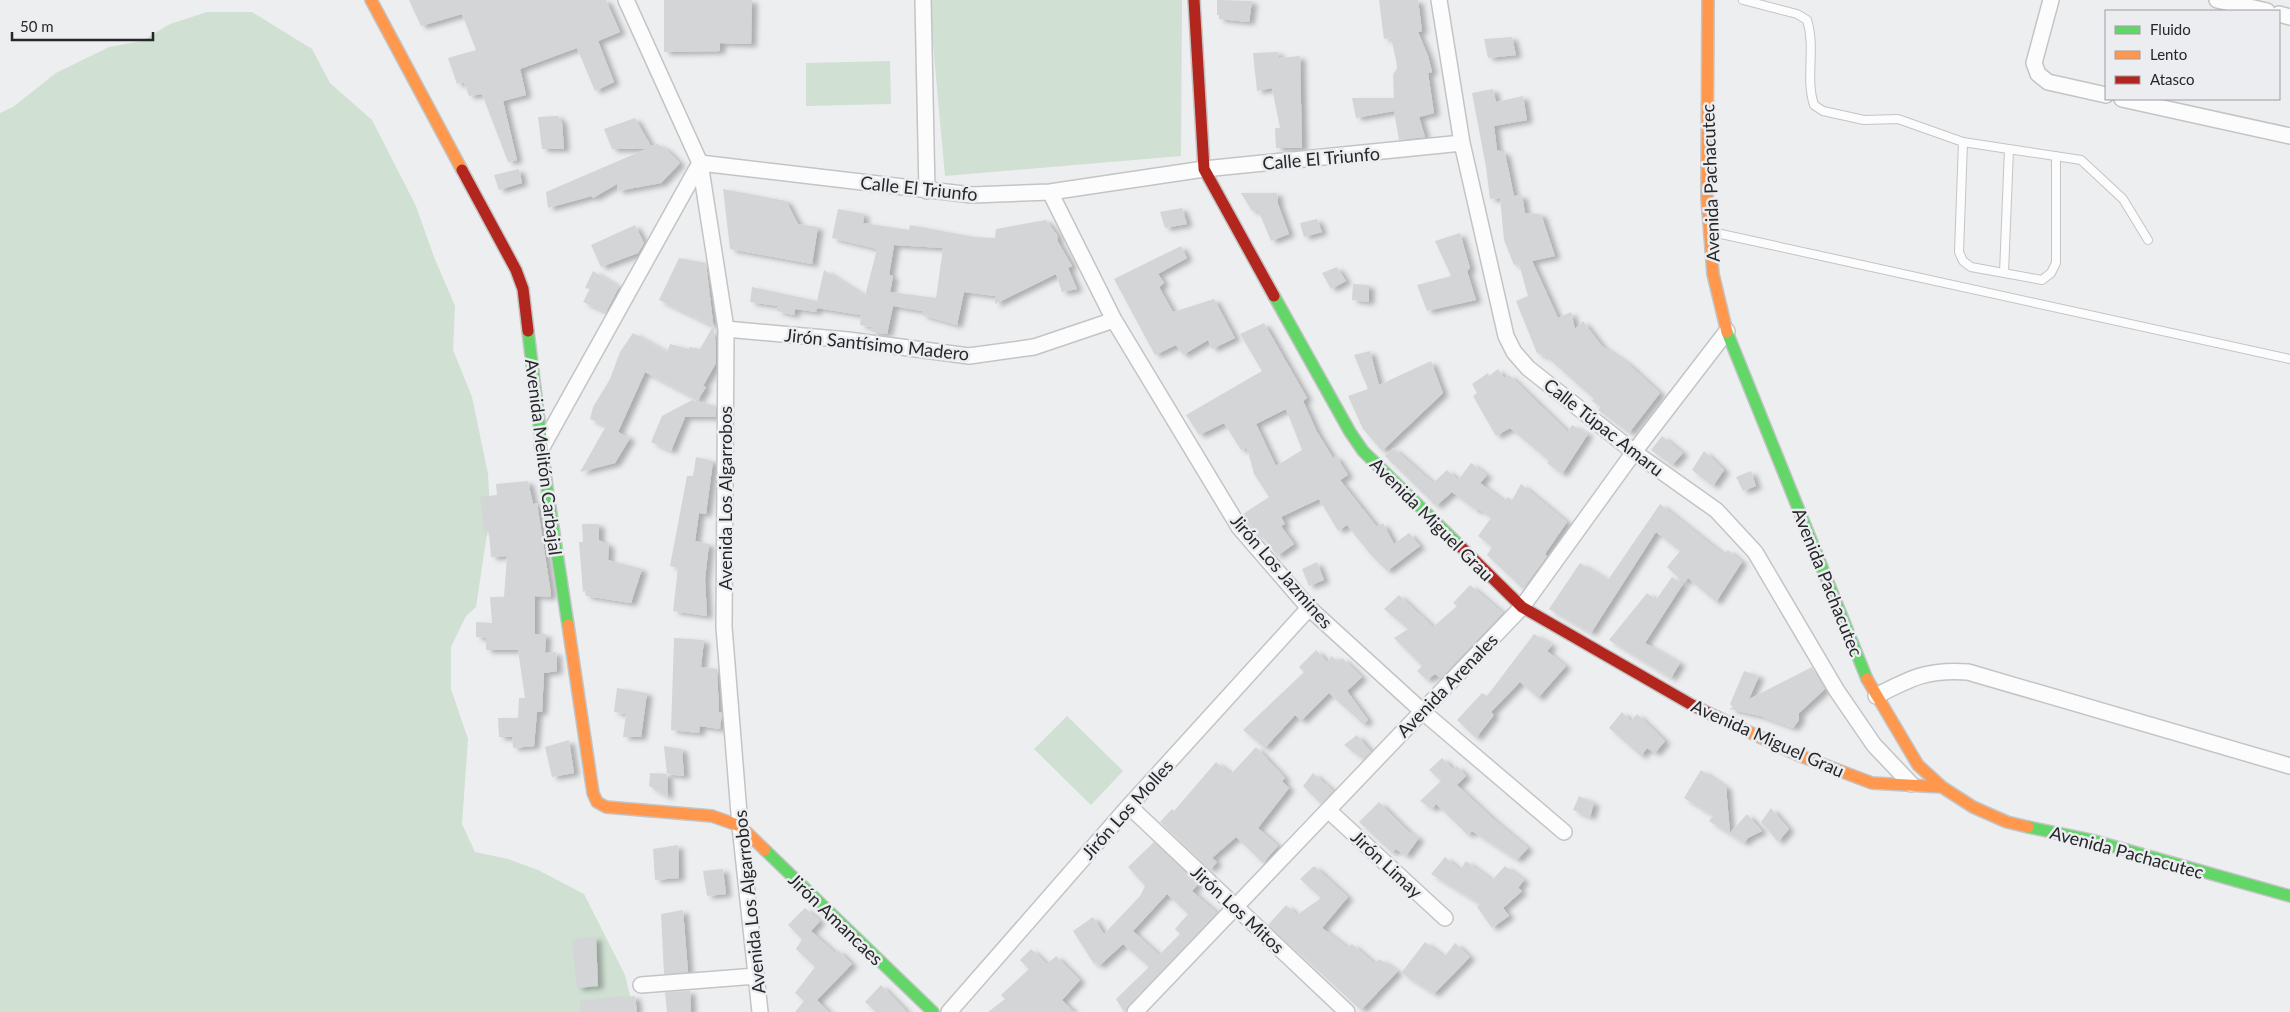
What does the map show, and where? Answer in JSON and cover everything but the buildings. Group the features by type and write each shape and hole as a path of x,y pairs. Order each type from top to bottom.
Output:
{"street":[{"name":"Avenida Melitón Carbajal","path":"371,0 516,270 523,289 547,488 588,764 596,802 606,807 712,816 740,826"},
{"name":"Avenida Los Algarrobos","path":"626,0 700,162 726,329 724,627 740,826 760,1012"},
{"path":"923,0 927,191"},
{"name":"Avenida Miguel Grau","path":"1194,0 1204,169 1350,432 1363,451 1522,607 1692,705 1798,755 1872,783 1942,787"},
{"name":"Calle Túpac Amaru","path":"1439,0 1462,143 1506,336 1514,352 1528,368 1634,452 1716,510 1755,552 1836,691 1874,745 1911,784"},
{"name":"Avenida Pachacutec","path":"1708,0 1707,198 1713,274 1727,331 1766,432 1876,696 1918,765 1942,787 1973,807 2006,822 2091,840 2290,896"},
{"path":"2050,0 2034,63 2038,74 2048,82 2105,95"},
{"path":"2217,0 2262,10"},
{"path":"2127,100 2290,136"},
{"name":"Calle El Triunfo","path":"700,162 972,195 1050,192 1204,169 1462,143"},
{"path":"542,447 700,162"},
{"name":"Jirón Los Jazmines","path":"1050,192 1114,320 1239,527 1309,608 1422,711 1564,832"},
{"name":"Jirón Santísimo Madero","path":"726,329 848,340 969,356 1034,347 1114,320"},
{"name":"Avenida Arenales","path":"1139,1011 1522,607 1634,452 1727,331"},
{"name":"Jirón Los Molles","path":"949,1012 1129,806 1309,608"},
{"path":"1876,696 1913,677 1945,670 1968,672 2290,766"},
{"name":"Jirón Los Mitos","path":"1129,806 1347,1012"},
{"name":"Jirón Limay","path":"1328,810 1445,918"},
{"name":"Jirón Amancaes","path":"740,826 933,1012"},
{"path":"640,985 756,976"}],"lane":[{"path":"1743,0 1797,14 1807,20 1811,32 1810,93 1814,105 1823,111 1864,120 1898,119 1964,142 2081,160 2123,199 2148,240"},
{"path":"1964,142 1959,252 1963,261 1971,267 2042,280 2051,273 2056,263 2056,156"},
{"path":"2004,273 2009,149"},
{"path":"1710,231 2290,359"}],"green space":[{"path":"929,0 1182,0 1181,156 945,176"},
{"path":"207,12 252,12 312,49 330,83 372,120 416,206 434,257 455,306 453,350 472,397 488,474 490,514 476,607 466,616 451,647 451,689 468,739 462,824 475,852 508,859 538,870 584,894 625,975 634,1012 0,1012 0,113 13,107 56,73 109,47 142,41 170,24"},
{"path":"890,61 891,104 806,106 806,63"},
{"path":"1067,716 1123,771 1091,805 1034,749"}],"traffic: fast":[{"path":"1274,296 1350,432 1363,451 1460,546"},
{"path":"528,331 547,488 568,625"},
{"path":"1727,332 1867,679"},
{"path":"2028,827 2091,840 2290,896"},
{"path":"765,850 933,1012"}],"traffic: slow":[{"path":"371,0 462,170"},
{"path":"1708,0 1707,198 1713,274 1727,332"},
{"path":"568,625 593,793 597,802 606,807 712,816 740,826 765,850"},
{"path":"1867,679 1918,765 1942,787 1973,807 2007,822 2028,827"},
{"path":"1717,717 1798,755 1872,783 1942,787"}],"traffic: jam":[{"path":"1194,0 1204,169 1274,296"},
{"path":"462,170 516,270 523,289 528,331"},
{"path":"1460,546 1522,607 1692,705 1717,717"}]}
